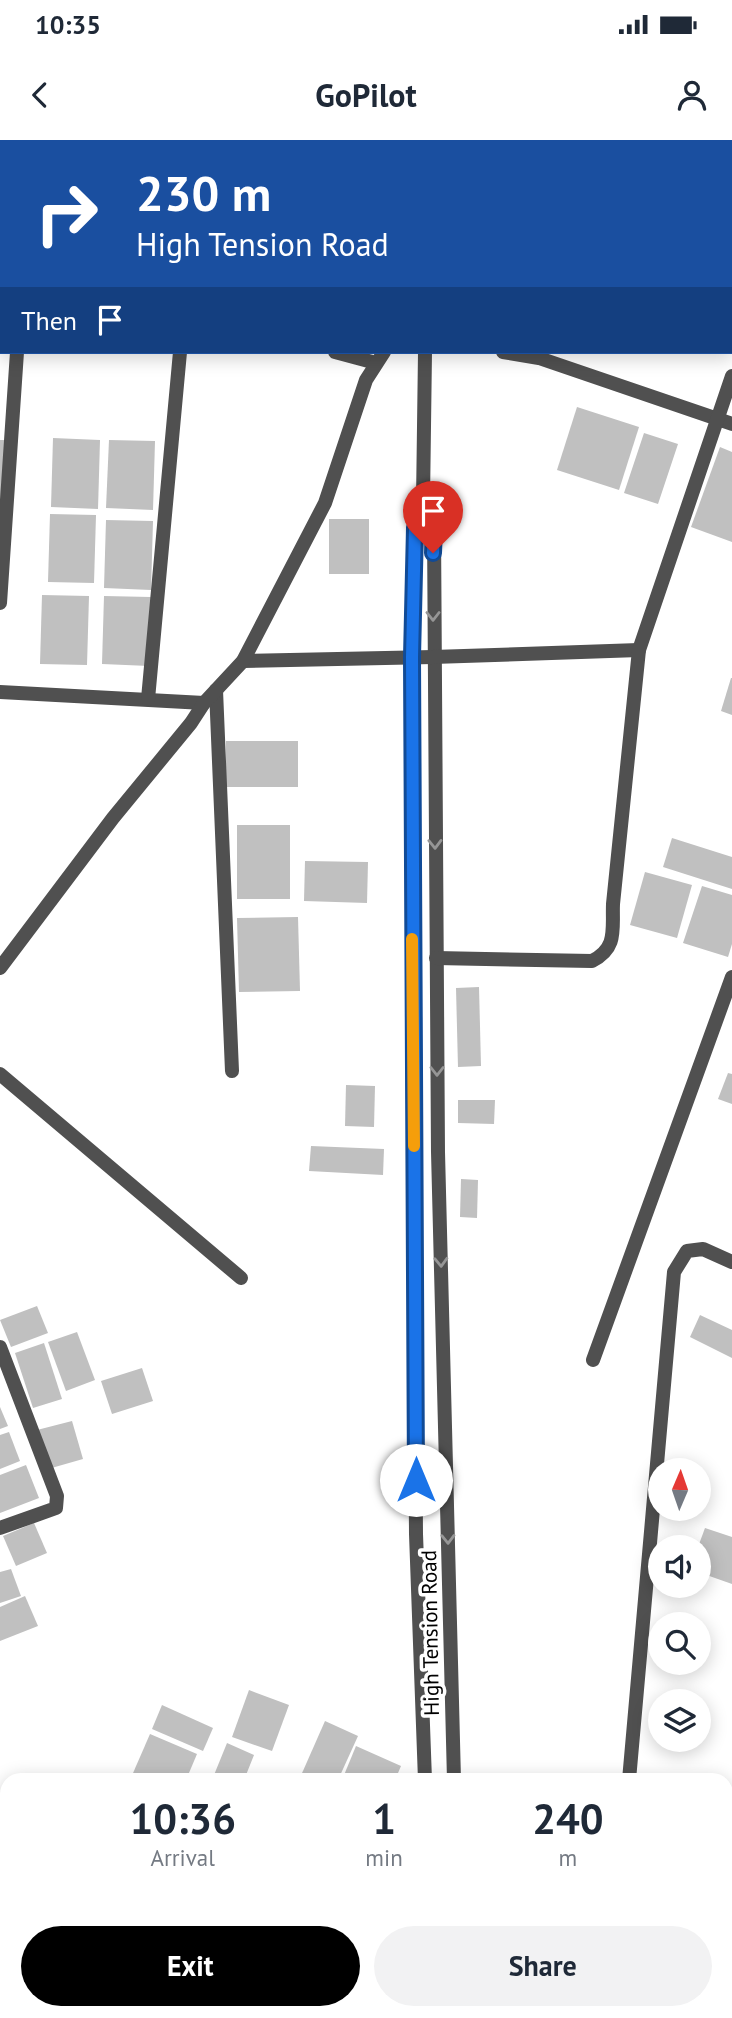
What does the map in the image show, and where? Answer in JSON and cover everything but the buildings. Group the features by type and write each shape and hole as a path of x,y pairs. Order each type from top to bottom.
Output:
{"street":[{"path":"0,603 17,354"},
{"path":"148,699 180,354"},
{"path":"0,968 204,703 243,661 325,503 366,380 380,358 350,354"},
{"path":"424,501 425,354"},
{"path":"540,355 732,424"},
{"path":"436,958 592,961 602,956 612,944 613,904 639,650 732,376"},
{"name":"High Tension Road","path":"424,501 415,528 412,657 416,1521 425,1773"},
{"name":"High Tension Road","path":"424,501 434,527 438,1152 454,1773"},
{"path":"243,661 639,650"},
{"path":"216,690 232,1071"},
{"path":"0,692 204,703"},
{"path":"593,1360 732,977"},
{"path":"0,1074 241,1278"},
{"path":"630,1773 674,1272 687,1251 703,1249 732,1262"},
{"path":"0,1347 57,1496 56,1508 0,1528"}],"slow traffic":[{"path":"412,939 414,1146"}],"route":[{"path":"416,1480 412,657 415,528 424,501 434,527 433,553"}]}
